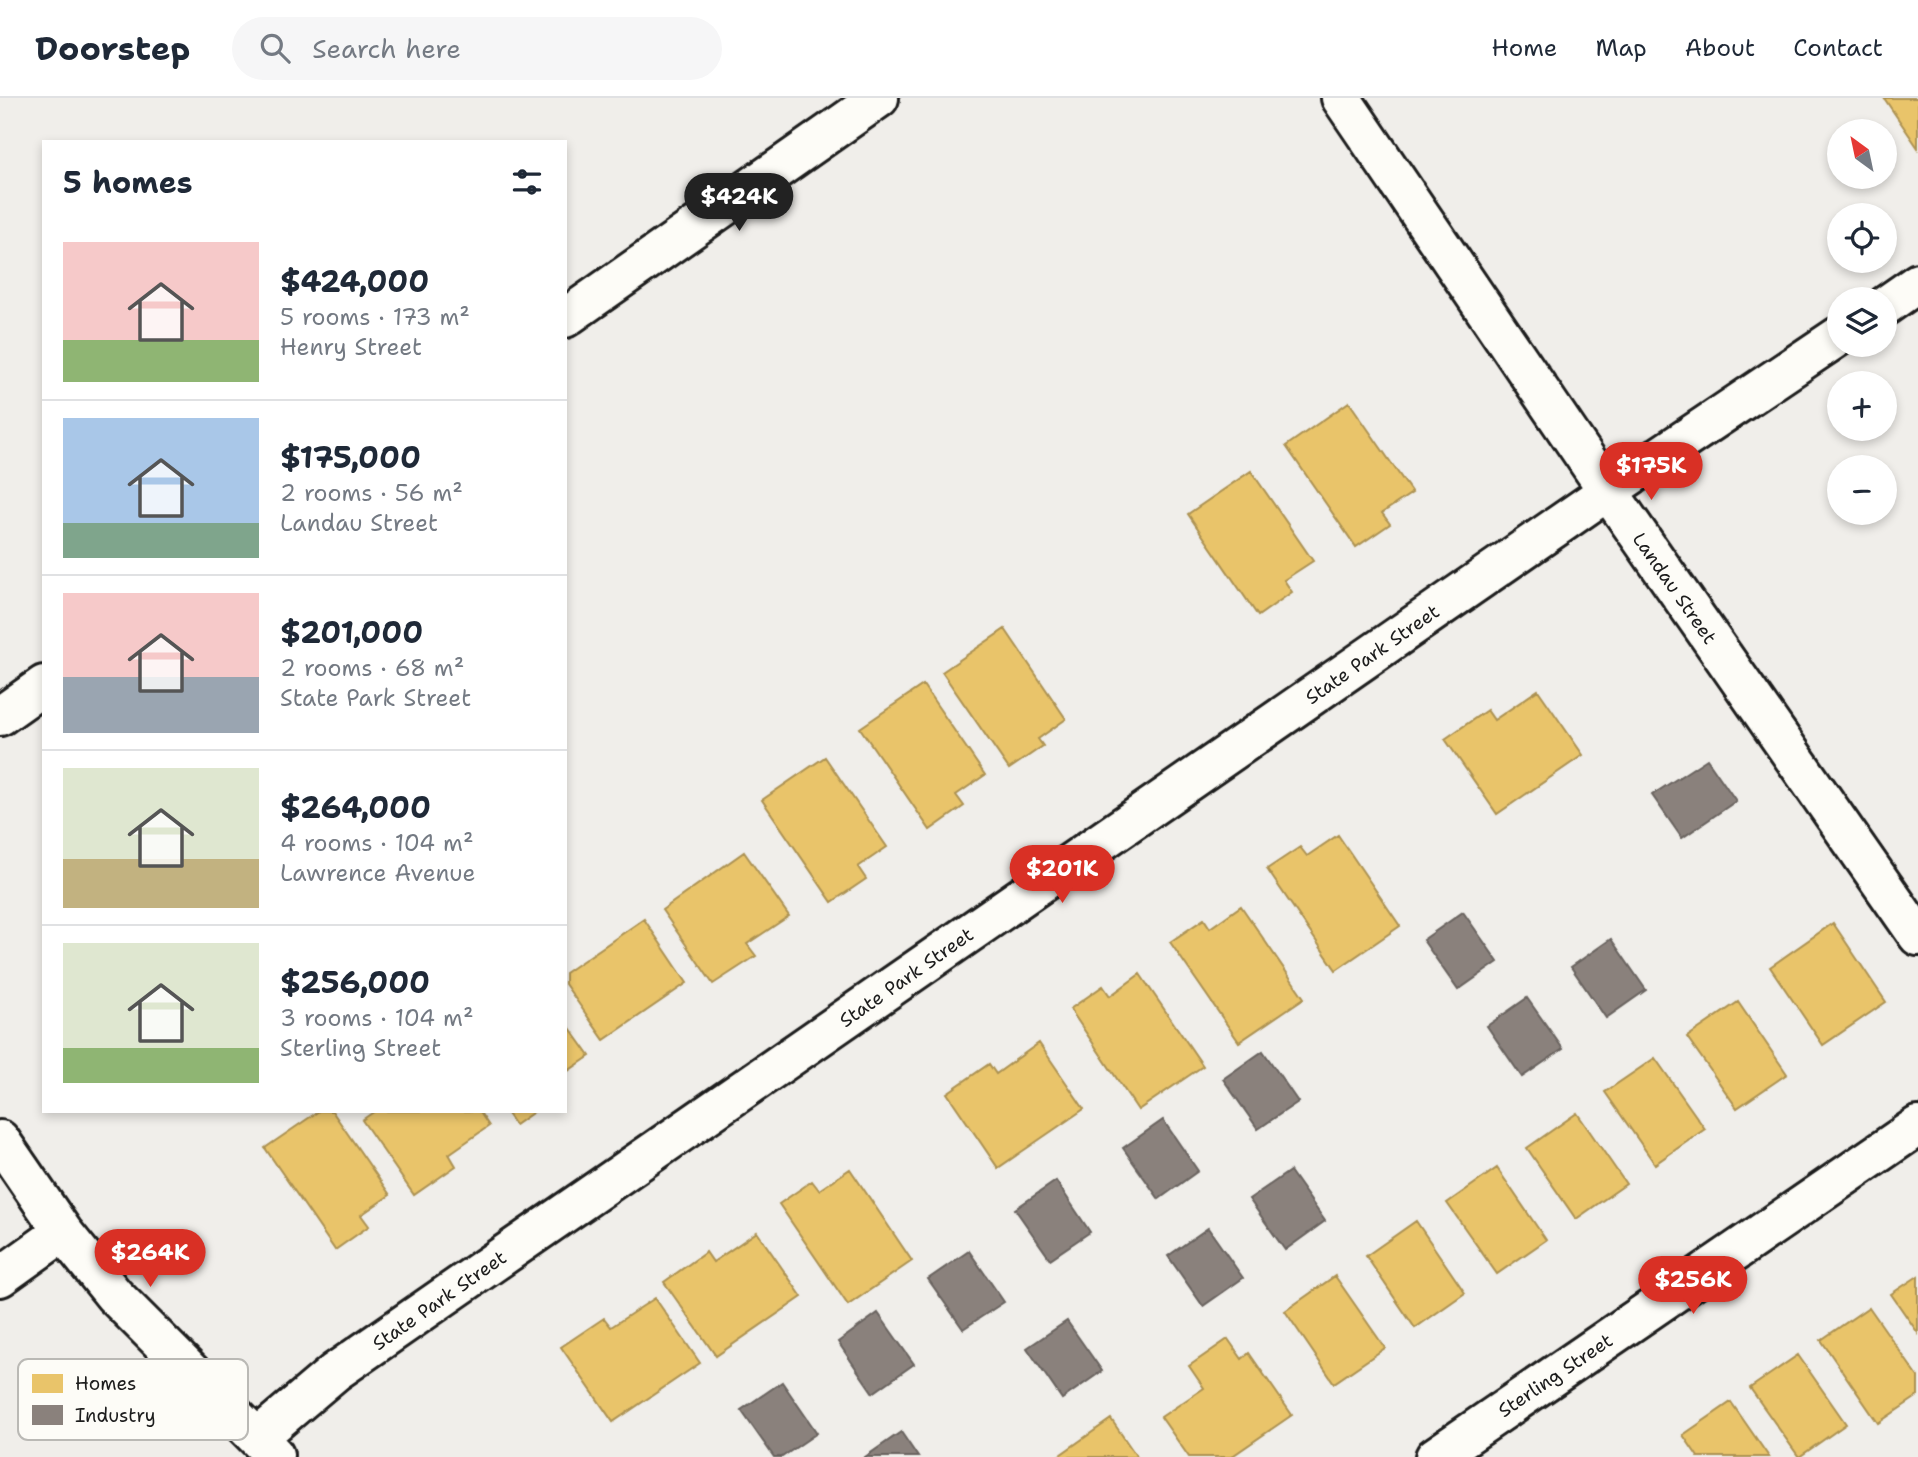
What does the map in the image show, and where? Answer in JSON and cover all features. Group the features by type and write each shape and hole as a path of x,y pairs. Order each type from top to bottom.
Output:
{"street":[{"path":"567,317 879,98"},
{"name":"Landau Street","path":"1340,98 1608,491 1918,936"},
{"path":"1897,298 1918,283"},
{"name":"State Park Street","path":"266,1448 347,1364 1608,491 1827,344"},
{"path":"0,716 42,686"},
{"name":"Sterling Street","path":"1435,1457 1918,1126"},
{"path":"0,1140 63,1232 114,1295 178,1359"},
{"path":"0,1277 63,1232"},
{"path":"248,1430 266,1448"}],"building: Homes":[{"path":"1884,98 1918,98 1918,148"},
{"path":"1349,402 1412,493 1382,513 1390,524 1356,547 1286,446"},
{"path":"1251,471 1313,561 1284,580 1292,592 1258,616 1188,514"},
{"path":"1005,629 1066,719 1038,739 1043,746 1009,769 942,672"},
{"path":"923,685 985,775 956,795 964,806 930,830 860,728"},
{"path":"1538,690 1583,755 1497,814 1445,739 1487,710 1494,720"},
{"path":"825,757 887,847 858,867 866,879 832,902 762,800"},
{"path":"1338,835 1400,926 1336,970 1267,869 1300,847 1307,856"},
{"path":"744,852 789,916 747,944 756,956 713,984 662,910"},
{"path":"1241,906 1304,998 1239,1042 1170,942 1204,919 1210,928"},
{"path":"644,919 687,983 604,1040 567,987 567,972"},
{"path":"1833,923 1886,1002 1823,1045 1770,967"},
{"path":"1140,974 1203,1066 1138,1110 1070,1009 1103,986 1110,996"},
{"path":"1738,1002 1787,1074 1737,1108 1687,1037"},
{"path":"567,1024 590,1056 567,1072"},
{"path":"1039,1043 1084,1109 998,1168 947,1093 989,1064 996,1074"},
{"path":"1655,1058 1705,1129 1655,1164 1605,1092"},
{"path":"316,1113 333,1113 390,1195 361,1215 369,1226 335,1250 265,1148"},
{"path":"372,1113 480,1113 489,1126 449,1154 456,1166 414,1195 362,1120"},
{"path":"506,1113 532,1113 515,1125"},
{"path":"1577,1113 1626,1184 1576,1219 1527,1148"},
{"path":"1497,1168 1546,1240 1497,1274 1447,1203"},
{"path":"850,1169 912,1261 848,1305 779,1204 812,1181 819,1190"},
{"path":"1416,1221 1465,1293 1415,1328 1366,1256"},
{"path":"757,1232 802,1297 716,1356 664,1282 706,1252 713,1262"},
{"path":"1335,1276 1385,1348 1334,1383 1285,1311"},
{"path":"1918,1276 1918,1333 1891,1294"},
{"path":"655,1298 700,1363 613,1422 561,1347 604,1318 611,1327"},
{"path":"1869,1307 1918,1377 1918,1396 1878,1423 1821,1340"},
{"path":"1228,1339 1242,1359 1249,1353 1292,1415 1231,1457 1189,1457 1161,1417 1204,1388 1189,1366"},
{"path":"1798,1355 1846,1424 1799,1457 1750,1388"},
{"path":"1731,1402 1769,1457 1698,1457 1683,1435"},
{"path":"1111,1419 1137,1457 1057,1457"}],"building: Industry":[{"path":"1707,759 1736,801 1682,838 1652,795"},
{"path":"1463,912 1498,962 1458,990 1423,940"},
{"path":"1611,939 1646,990 1606,1018 1571,967"},
{"path":"1527,998 1563,1049 1522,1077 1487,1026"},
{"path":"1263,1051 1298,1102 1258,1129 1223,1079"},
{"path":"1163,1120 1198,1171 1159,1199 1123,1148"},
{"path":"1290,1171 1325,1221 1285,1250 1249,1199"},
{"path":"1056,1181 1090,1232 1050,1259 1015,1209"},
{"path":"1208,1228 1243,1278 1203,1306 1168,1256"},
{"path":"969,1251 1004,1302 963,1329 928,1279"},
{"path":"878,1313 914,1364 873,1393 838,1342"},
{"path":"1067,1321 1102,1371 1062,1399 1027,1348"},
{"path":"782,1382 817,1433 782,1457 774,1457 741,1410"},
{"path":"901,1432 918,1457 865,1457"}]}
